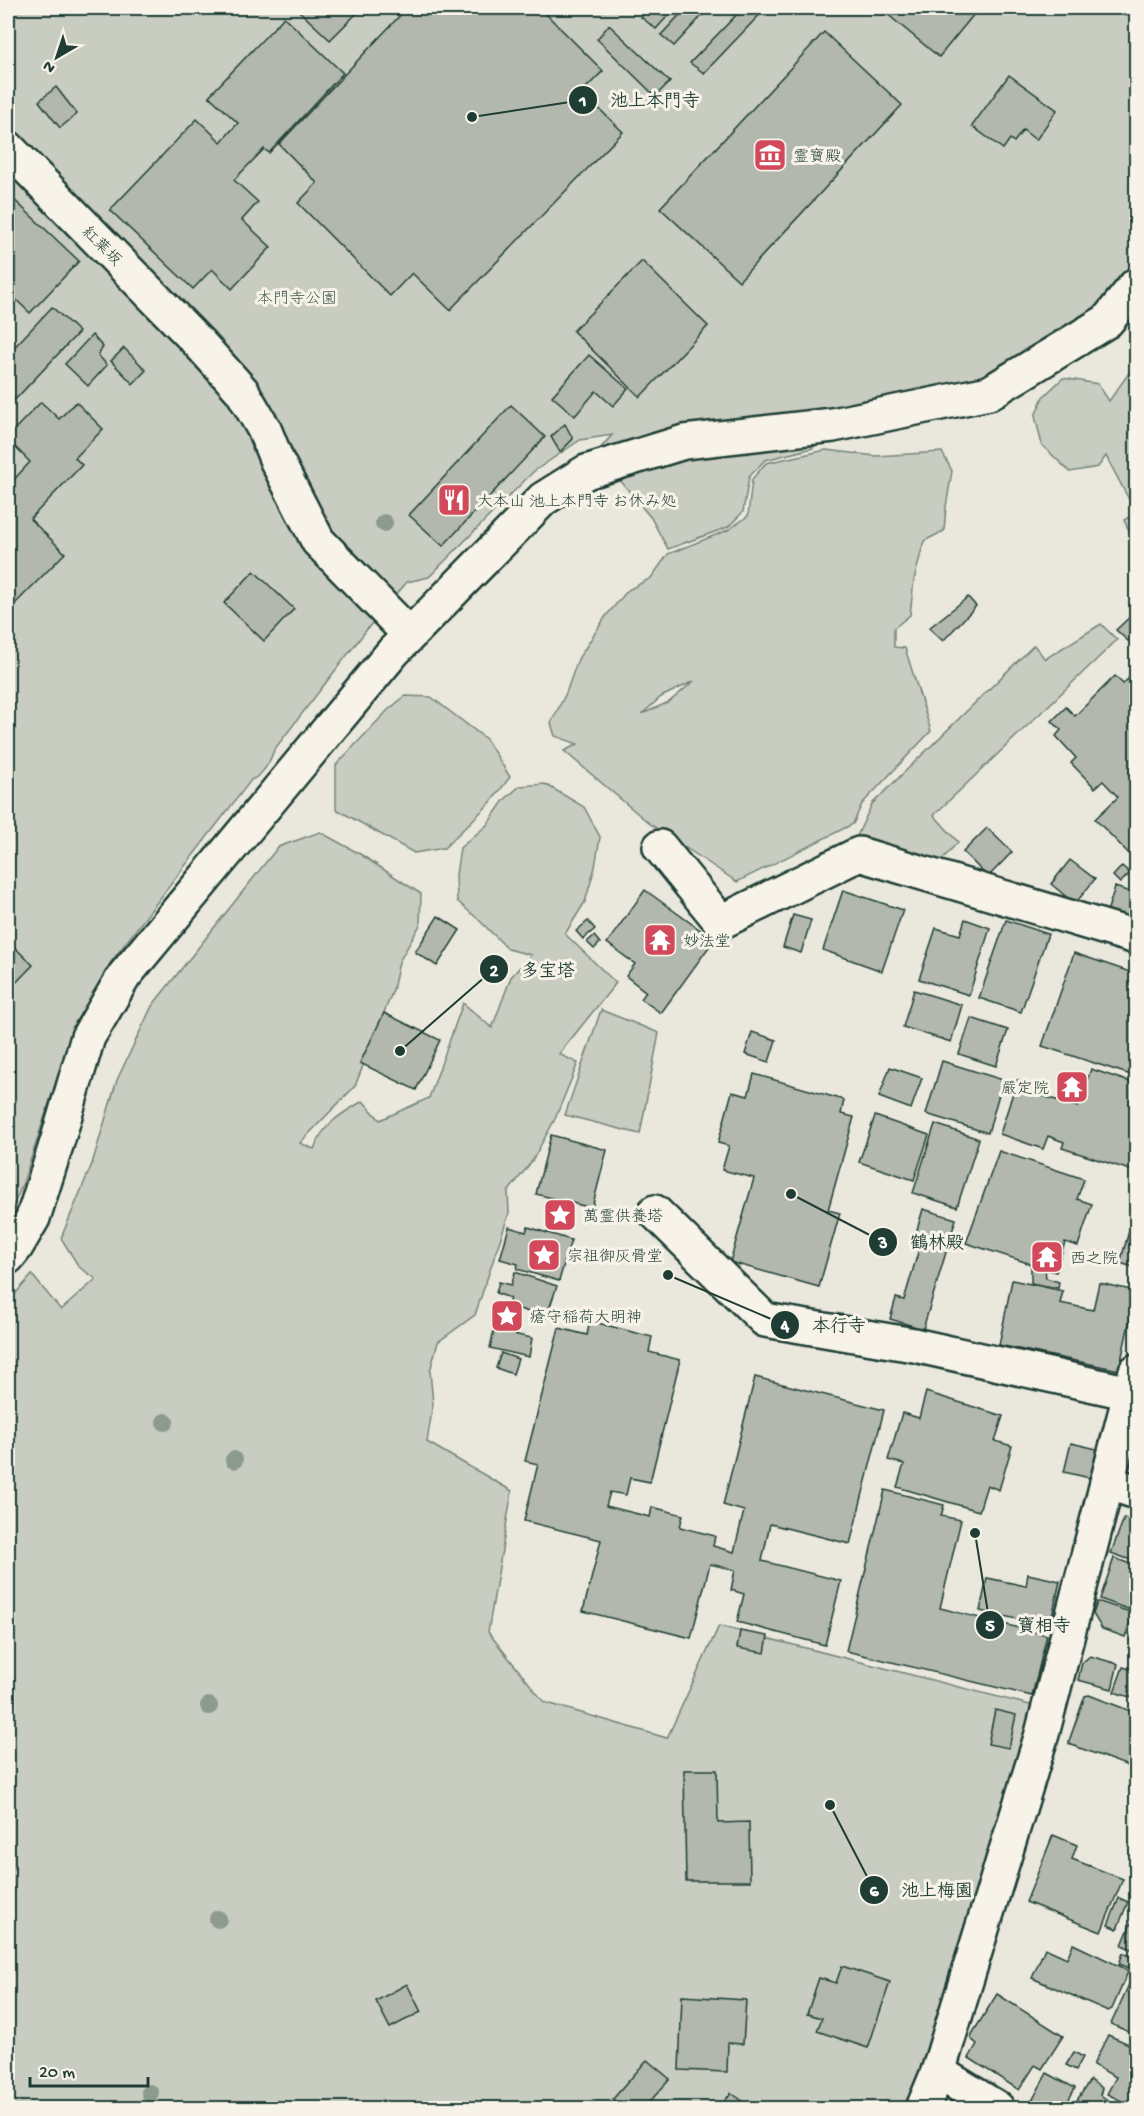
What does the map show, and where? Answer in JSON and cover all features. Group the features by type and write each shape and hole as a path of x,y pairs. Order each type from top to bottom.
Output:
{"street":[{"name":"紅葉坂","path":"8,148 199,342 242,391 264,429 277,461 318,541 409,634"},
{"path":"8,1257 33,1218 88,1037 124,976 409,634 543,499 586,472 684,442 833,425 989,393 1107,321 1137,285"},
{"path":"660,847 721,922 859,854 1137,937"},
{"path":"656,1212 765,1320 1133,1382 1122,1487 1042,1734 938,2072 923,2109"},
{"path":"938,2072 997,2109"}],"green space":[{"name":"本門寺公園","path":"8,8 1136,8 1136,279 1119,280 1108,293 1104,308 1067,361 848,407 813,448 765,460 749,477 743,512 728,527 668,549 651,518 597,452 612,435 580,440 533,472 429,577 407,582 368,628 274,750 265,768 251,780 111,962 74,1027 22,1186 8,1217"},
{"path":"1136,363 1136,506 1133,507 1106,456 1098,467 1070,472 1042,445 1035,416 1043,397 1063,378 1098,384 1109,401"},
{"path":"826,450 876,456 942,452 952,471 944,531 924,541 914,580 910,615 894,628 894,647 905,648 931,731 862,804 853,824 737,882 650,824 564,751 578,744 555,736 551,723 566,693 578,659 606,616 628,590 651,578 668,554 728,530 748,516 752,479 766,463","holes":["694,681 669,702 642,714 661,697"]},
{"path":"1136,513 1136,532 1129,531 1124,520"},
{"path":"1101,624 1117,640 934,815 958,842 939,863 857,836 872,804 1034,645 1045,659"},
{"path":"405,696 431,697 486,739 510,777 491,802 444,848 414,853 336,809 336,765 388,710"},
{"path":"545,784 584,807 600,837 595,867 585,902 565,934 616,983 559,1054 578,1063 555,1119 532,1161 508,1192 509,1213 475,1315 438,1342 430,1371 433,1404 427,1442 512,1491 488,1632 544,1702 667,1738 719,1626 1042,1708 929,2063 908,2108 8,2108 8,1302 32,1275 61,1310 96,1279 79,1267 61,1238 92,1164 117,1080 152,1006 278,847 320,832 360,854 421,894 420,925 399,962 393,990 355,1086 300,1143 314,1149 327,1126 363,1101 380,1120 429,1098 463,1003 492,1028 511,977 531,955 508,949 457,901 456,875 460,848 487,825 504,800 520,786"},
{"path":"601,1010 659,1033 640,1134 565,1115"}],"building":[{"path":"302,8 362,8 330,40 299,11"},
{"path":"407,8 540,8 603,71 582,92 623,132 450,310 412,273 390,296 298,203 317,183 279,144"},
{"path":"649,8 675,8 656,29 641,17"},
{"path":"686,8 709,8 674,46 661,35"},
{"path":"743,8 766,8 704,73 690,63"},
{"path":"880,8 979,8 939,57"},
{"path":"284,17 343,73 269,153 264,149 234,180 258,202 242,220 271,247 232,289 212,269 193,289 110,210 197,119 221,142 238,123 209,96"},
{"path":"609,25 670,82 655,96 597,39"},
{"path":"824,32 902,105 739,281 660,208"},
{"path":"1009,75 1057,110 1036,140 1023,130 1014,142 1010,139 1003,149 972,126"},
{"path":"56,87 77,114 60,128 39,101"},
{"path":"8,194 79,261 30,313 8,292"},
{"path":"642,261 708,326 640,397 573,331"},
{"path":"52,307 79,332 8,407 8,354"},
{"path":"92,335 103,347 98,355 107,365 88,386 65,364"},
{"path":"124,348 146,370 133,384 111,361"},
{"path":"589,355 628,389 613,406 596,391 575,416 552,396"},
{"path":"41,402 59,419 76,402 103,429 75,458 82,465 30,519 65,553 8,611 8,486 30,462 8,440 8,436"},
{"path":"511,405 545,437 443,546 409,515"},
{"path":"565,424 573,439 560,452 551,437"},
{"path":"254,571 294,609 264,641 224,603"},
{"path":"968,597 976,606 943,641 929,628"},
{"path":"1134,613 1136,633 1128,641 1116,630"},
{"path":"1115,676 1123,684 1130,677 1136,685 1136,861 1095,819 1118,797 1103,781 1095,788 1071,763 1076,758 1056,736 1061,730 1052,721 1066,707 1075,716"},
{"path":"987,828 1012,852 988,877 963,852"},
{"path":"1070,860 1095,879 1075,904 1051,884"},
{"path":"1122,866 1130,873 1120,883 1113,876"},
{"path":"1115,887 1136,894 1136,925 1106,915"},
{"path":"645,890 714,940 661,1013 641,999 646,992 626,976 635,964 607,943"},
{"path":"843,890 903,910 882,971 823,950"},
{"path":"793,915 811,920 801,953 783,947"},
{"path":"438,916 460,930 437,966 415,952"},
{"path":"965,919 990,928 969,995 919,979 936,928 960,935"},
{"path":"1006,920 1048,934 1021,1012 979,998"},
{"path":"588,921 595,929 583,939 576,931"},
{"path":"594,936 600,943 594,949 587,942"},
{"path":"8,941 33,965 8,991"},
{"name":"嚴定院","path":"1074,953 1136,974 1136,1057 1131,1075 1042,1046"},
{"path":"914,990 962,1005 951,1042 903,1027"},
{"path":"384,1013 440,1040 416,1090 360,1063"},
{"path":"971,1018 1008,1030 996,1066 959,1054"},
{"path":"752,1032 776,1040 769,1062 745,1054"},
{"path":"942,1061 1003,1080 988,1133 926,1114"},
{"path":"890,1067 922,1078 911,1109 879,1097"},
{"path":"1091,1069 1136,1084 1136,1172 1062,1148 1064,1142 1048,1136 1043,1149 1000,1134 1017,1080 1042,1088 1040,1095 1078,1107"},
{"path":"754,1074 844,1100 841,1114 854,1117 828,1210 840,1213 819,1287 730,1262 754,1178 722,1170 729,1146 718,1143 732,1092 748,1096"},
{"path":"875,1116 929,1135 914,1180 859,1162"},
{"path":"935,1124 979,1139 957,1207 913,1193"},
{"path":"551,1135 607,1150 592,1208 536,1194"},
{"path":"999,1151 1084,1179 1077,1199 1092,1204 1078,1246 1065,1242 1056,1272 1045,1269 1046,1278 1059,1282 1058,1288 1031,1283 1031,1264 966,1243"},
{"path":"923,1209 956,1219 923,1329 890,1319 896,1298 904,1300 919,1249 912,1247"},
{"path":"509,1227 526,1232 528,1227 571,1240 559,1281 517,1269 518,1264 500,1259"},
{"path":"1129,1231 1136,1233 1136,1268 1120,1263"},
{"path":"515,1272 557,1286 546,1318 508,1305 510,1298 496,1293 499,1282 511,1285"},
{"path":"1012,1280 1063,1291 1060,1303 1093,1310 1099,1283 1136,1291 1119,1370 999,1345"},
{"path":"497,1305 519,1313 513,1328 492,1321"},
{"path":"590,1321 652,1337 649,1352 680,1360 650,1482 630,1478 626,1495 610,1492 606,1506 650,1517 652,1507 683,1515 680,1527 715,1536 713,1546 734,1552 744,1511 723,1505 755,1377 884,1410 850,1544 770,1524 762,1561 841,1581 825,1645 737,1622 744,1594 731,1590 735,1570 710,1564 691,1638 583,1611 601,1540 524,1521 538,1464 525,1461 559,1328 587,1335"},
{"path":"494,1330 532,1338 529,1357 490,1348"},
{"path":"501,1353 518,1359 513,1374 496,1368"},
{"path":"926,1392 1003,1416 995,1441 1012,1446 999,1490 987,1485 979,1511 897,1487 904,1464 888,1460 902,1413 919,1418"},
{"path":"1071,1443 1097,1449 1090,1478 1064,1472"},
{"path":"885,1490 944,1505 941,1516 961,1520 940,1608 1047,1635 1032,1696 846,1651"},
{"path":"1124,1518 1136,1523 1136,1562 1111,1553"},
{"path":"1114,1558 1136,1566 1136,1612 1100,1599"},
{"path":"1028,1574 1060,1581 1050,1626 980,1611 987,1578 1026,1586"},
{"path":"1097,1602 1133,1613 1125,1637 1102,1629 1093,1614"},
{"path":"1136,1621 1136,1643 1130,1641"},
{"path":"740,1631 768,1636 765,1653 737,1648"},
{"path":"1090,1656 1118,1664 1112,1689 1078,1680 1082,1663"},
{"path":"1123,1667 1136,1671 1136,1699 1114,1692"},
{"path":"1089,1695 1136,1713 1136,1769 1069,1744 1085,1696"},
{"path":"995,1710 1016,1715 1009,1748 988,1744"},
{"path":"684,1770 717,1770 718,1823 749,1822 750,1881 686,1881"},
{"path":"1053,1835 1077,1845 1072,1859 1123,1879 1101,1932 1026,1902"},
{"path":"1119,1898 1128,1902 1117,1929 1108,1925"},
{"path":"1136,1911 1136,1951 1122,1945"},
{"path":"1073,1944 1128,1972 1112,2009 1108,2011 1032,1978 1045,1948 1067,1958"},
{"path":"1123,1953 1136,1958 1133,1969 1119,1964"},
{"path":"842,1966 890,1982 868,2048 817,2031 822,2018 807,2014 819,1978 836,1983"},
{"path":"1131,1980 1136,1982 1136,2035 1111,2024"},
{"path":"407,1984 421,2012 390,2028 376,2001"},
{"path":"997,1994 1063,2036 1042,2069 1035,2065 1019,2090 969,2058 977,2044 971,2039 972,2034"},
{"path":"682,1996 746,2000 743,2044 728,2043 727,2072 679,2070"},
{"path":"1108,2035 1131,2045 1131,2052 1136,2055 1136,2108 1107,2094 1116,2077 1093,2065"},
{"path":"1074,2052 1083,2057 1076,2070 1066,2065"},
{"path":"647,2060 670,2079 644,2108 624,2108 613,2099"},
{"path":"1047,2073 1075,2088 1064,2108 1045,2108 1032,2101"},
{"path":"1090,2080 1102,2088 1100,2095 1120,2108 1072,2108"},
{"path":"731,2093 753,2108 719,2108"}],"place":[{"name":"池上本門寺","path":"472,117"},
{"name":"霊寶殿","path":"770,155"},
{"name":"大本山 池上本門寺 お休み処","path":"454,500"},
{"name":"妙法堂","path":"660,940"},
{"name":"多宝塔","path":"400,1051"},
{"name":"嚴定院","path":"1072,1087"},
{"name":"鶴林殿","path":"791,1194"},
{"name":"萬霊供養塔","path":"560,1215"},
{"name":"宗祖御灰骨堂","path":"544,1255"},
{"name":"西之院","path":"1047,1257"},
{"name":"本行寺","path":"668,1275"},
{"name":"瘡守稲荷大明神","path":"507,1316"},
{"name":"寶相寺","path":"975,1533"},
{"name":"池上梅園","path":"830,1805"}]}
